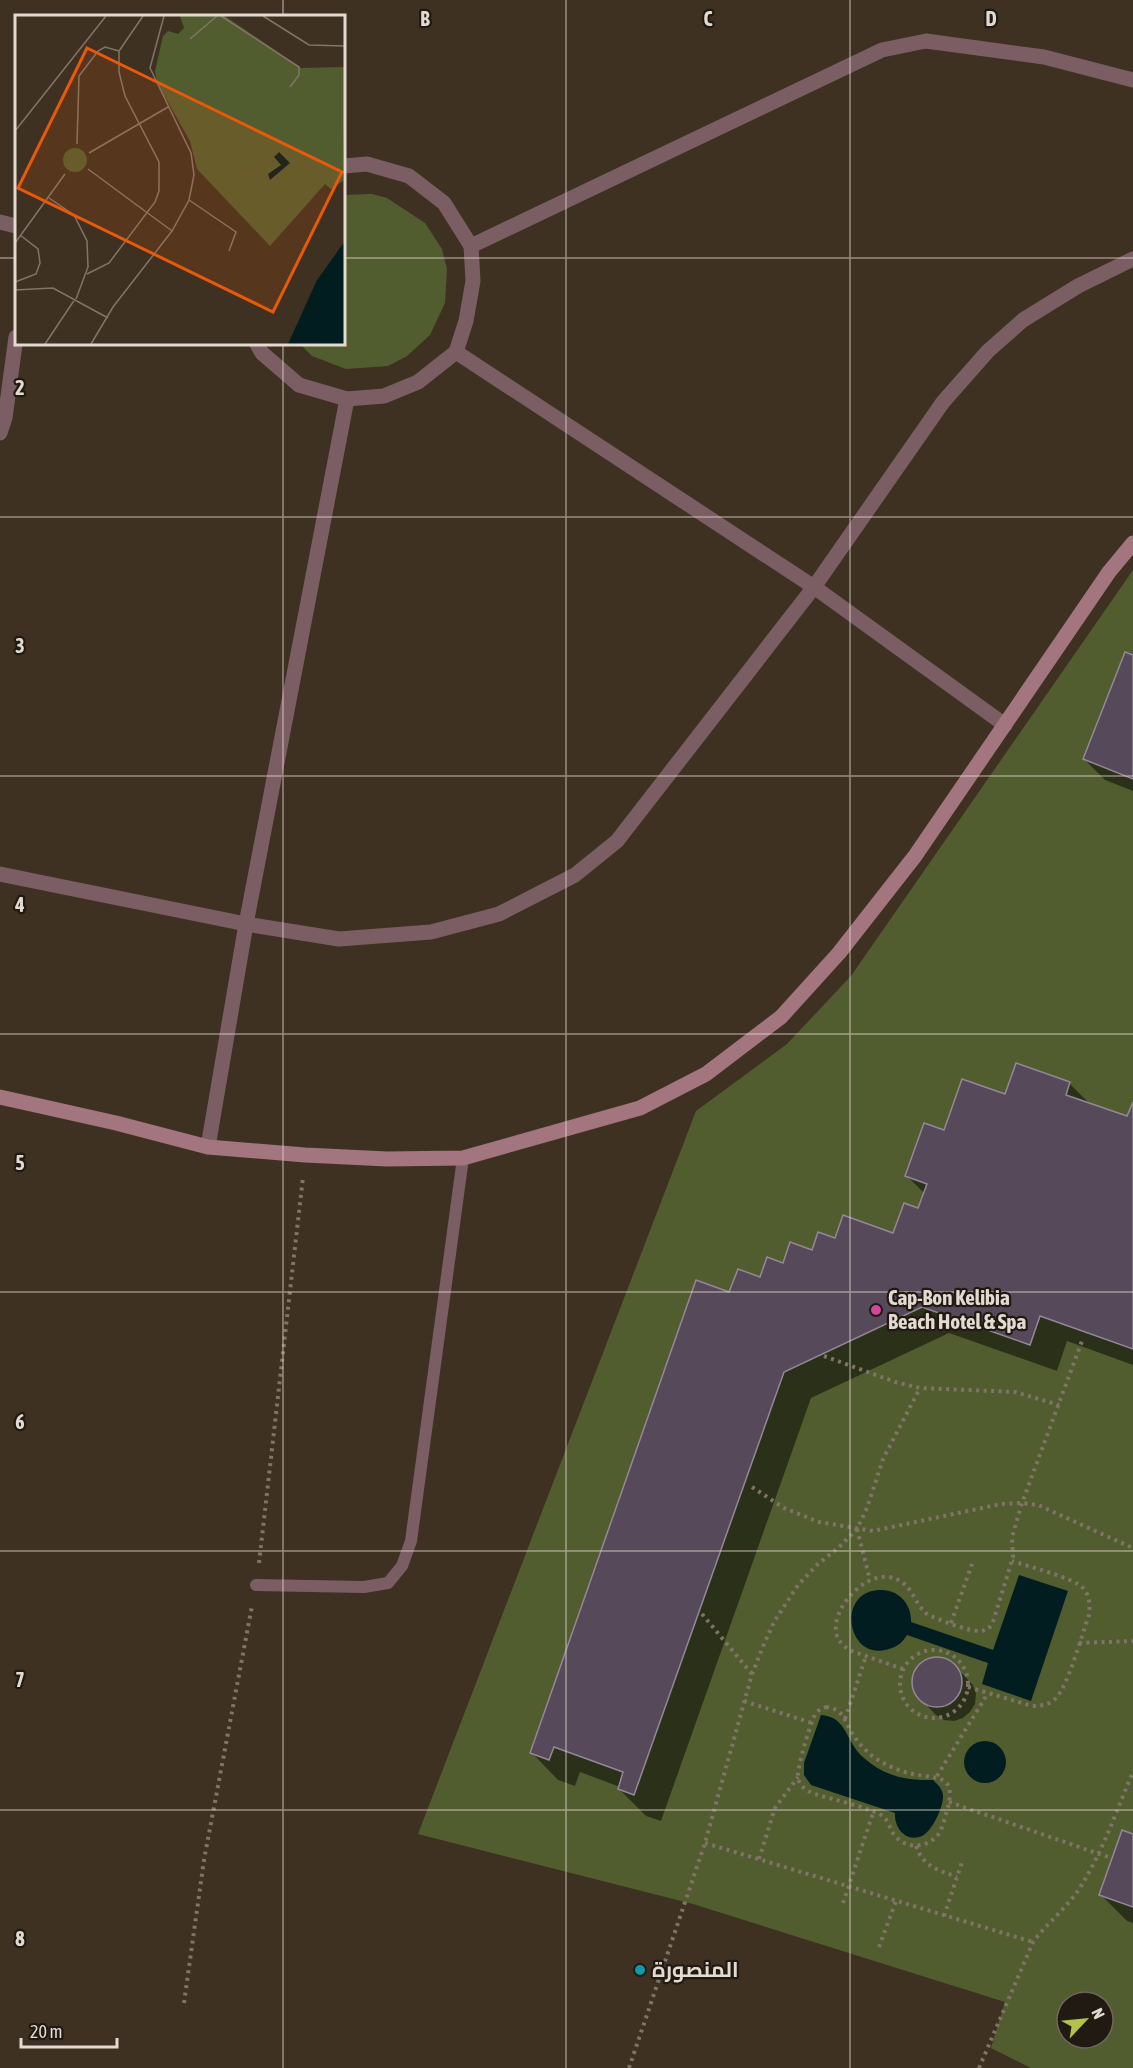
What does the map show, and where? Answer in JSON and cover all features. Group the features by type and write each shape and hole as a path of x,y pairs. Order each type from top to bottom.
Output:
{"street":[{"path":"471,246 882,50 926,41 1044,57 1133,80"},
{"path":"258,345 262,353 299,385 347,399 384,396 418,381 456,352 466,321 473,281 471,246 444,203 409,176 368,164 345,166"},
{"path":"0,222 15,226"},
{"path":"0,874 246,924 339,939 431,932 499,914 575,875 617,841 814,587 943,402 988,351 1023,320 1078,286 1133,259"},
{"path":"0,433 5,418 15,345"},
{"path":"456,352 814,587 1005,725"},
{"path":"208,1147 246,924 347,399"},
{"path":"0,1097 116,1123 208,1147 387,1159 463,1158 640,1108 706,1074 781,1017 839,953 915,856 1109,572 1133,543"}],"lane":[{"path":"256,1584 364,1587 388,1583 402,1566 411,1541 463,1158"}],"path":[{"path":"903,1669 849,1650 842,1644 837,1636 836,1628 842,1608 859,1587 879,1577 889,1577 899,1580 914,1594 926,1612 976,1631 987,1630 994,1619 1012,1561 1012,1537 1022,1503 1082,1341"},
{"path":"824,1356 896,1382 920,1388 1015,1392 1059,1405"},
{"path":"629,2068 705,1843 752,1674 774,1622 794,1591 812,1569 857,1529 867,1508 883,1459 920,1388"},
{"path":"752,1487 784,1508 819,1522 873,1531 888,1530 1001,1504 1038,1505 1133,1548"},
{"path":"857,1529 870,1580"},
{"path":"968,1687 1032,1706 1049,1703 1062,1691 1090,1606 1084,1589 1077,1582 1012,1561"},
{"path":"951,1623 972,1564"},
{"path":"702,1614 752,1674"},
{"path":"1079,1642 1133,1641"},
{"path":"927,1650 938,1650 948,1652 963,1666 968,1687 966,1697 960,1706 941,1717 930,1718 920,1715 904,1700 900,1690 900,1679 909,1660 927,1650"},
{"path":"845,1719 866,1656"},
{"path":"937,1776 988,1693"},
{"path":"744,1701 812,1723"},
{"path":"826,1707 839,1711 845,1719 860,1744 884,1764 914,1774 937,1776 944,1780 950,1793 949,1802 940,1831 930,1842 916,1846 902,1842 887,1821 873,1812 807,1791 801,1785 798,1768 815,1715 826,1707"},
{"path":"979,2068 1034,1942 1042,1929 1078,1891 1098,1853 1133,1772"},
{"path":"759,1859 775,1808 798,1777"},
{"path":"949,1802 1108,1857"},
{"path":"843,1903 873,1812"},
{"path":"705,1843 1034,1942"},
{"path":"916,1846 927,1865 957,1877"},
{"path":"944,1916 962,1862"},
{"path":"879,1947 896,1901"}],"green space":[{"path":"372,194 387,198 425,223 442,249 447,269 445,303 430,335 407,356 388,366 346,369 312,356 301,345 345,345 345,195"},
{"name":"Cap-Bon Kelibia Beach Hotel & Spa","path":"1133,570 1133,2068 1031,2068 991,2048 1005,2002 693,1904 418,1834 696,1111 787,1044 851,976"}],"water":[{"path":"1019,1575 1068,1591 1031,1701 982,1684 988,1663 907,1635 895,1647 875,1651 864,1646 856,1637 852,1625 852,1613 857,1602 866,1593 887,1590 898,1595 907,1604 911,1622 993,1650"},
{"path":"821,1715 836,1720 858,1752 880,1769 914,1780 933,1780 938,1785 943,1795 942,1805 937,1818 926,1834 916,1838 910,1837 899,1828 895,1813 811,1785 804,1775 804,1763"},
{"path":"985,1741 993,1742 1000,1747 1005,1754 1005,1770 1000,1777 993,1782 985,1783 977,1782 970,1777 965,1770 964,1762 965,1754 970,1747 977,1742"}],"building":[{"path":"1125,652 1133,655 1133,779 1083,759"},
{"path":"1016,1063 1070,1082 1066,1095 1127,1116 1133,1102 1133,1349 1040,1316 1030,1345 922,1307 784,1372 634,1795 618,1789 623,1772 554,1747 549,1760 530,1753 696,1280 729,1292 738,1269 760,1277 767,1257 783,1263 790,1242 812,1250 818,1232 835,1238 843,1215 893,1233 904,1203 918,1208 927,1184 905,1176 924,1123 944,1130 962,1079 1005,1094"},
{"path":"942,1657 955,1664 961,1672 961,1692 955,1700 947,1706 932,1707 919,1700 913,1692 912,1677 919,1664 927,1658"},
{"path":"1122,1830 1133,1834 1133,1907 1099,1895"}],"place":[{"name":"Cap-Bon Kelibia Beach Hotel & Spa","path":"876,1310"},
{"name":"المنصورة","path":"640,1970"}]}
